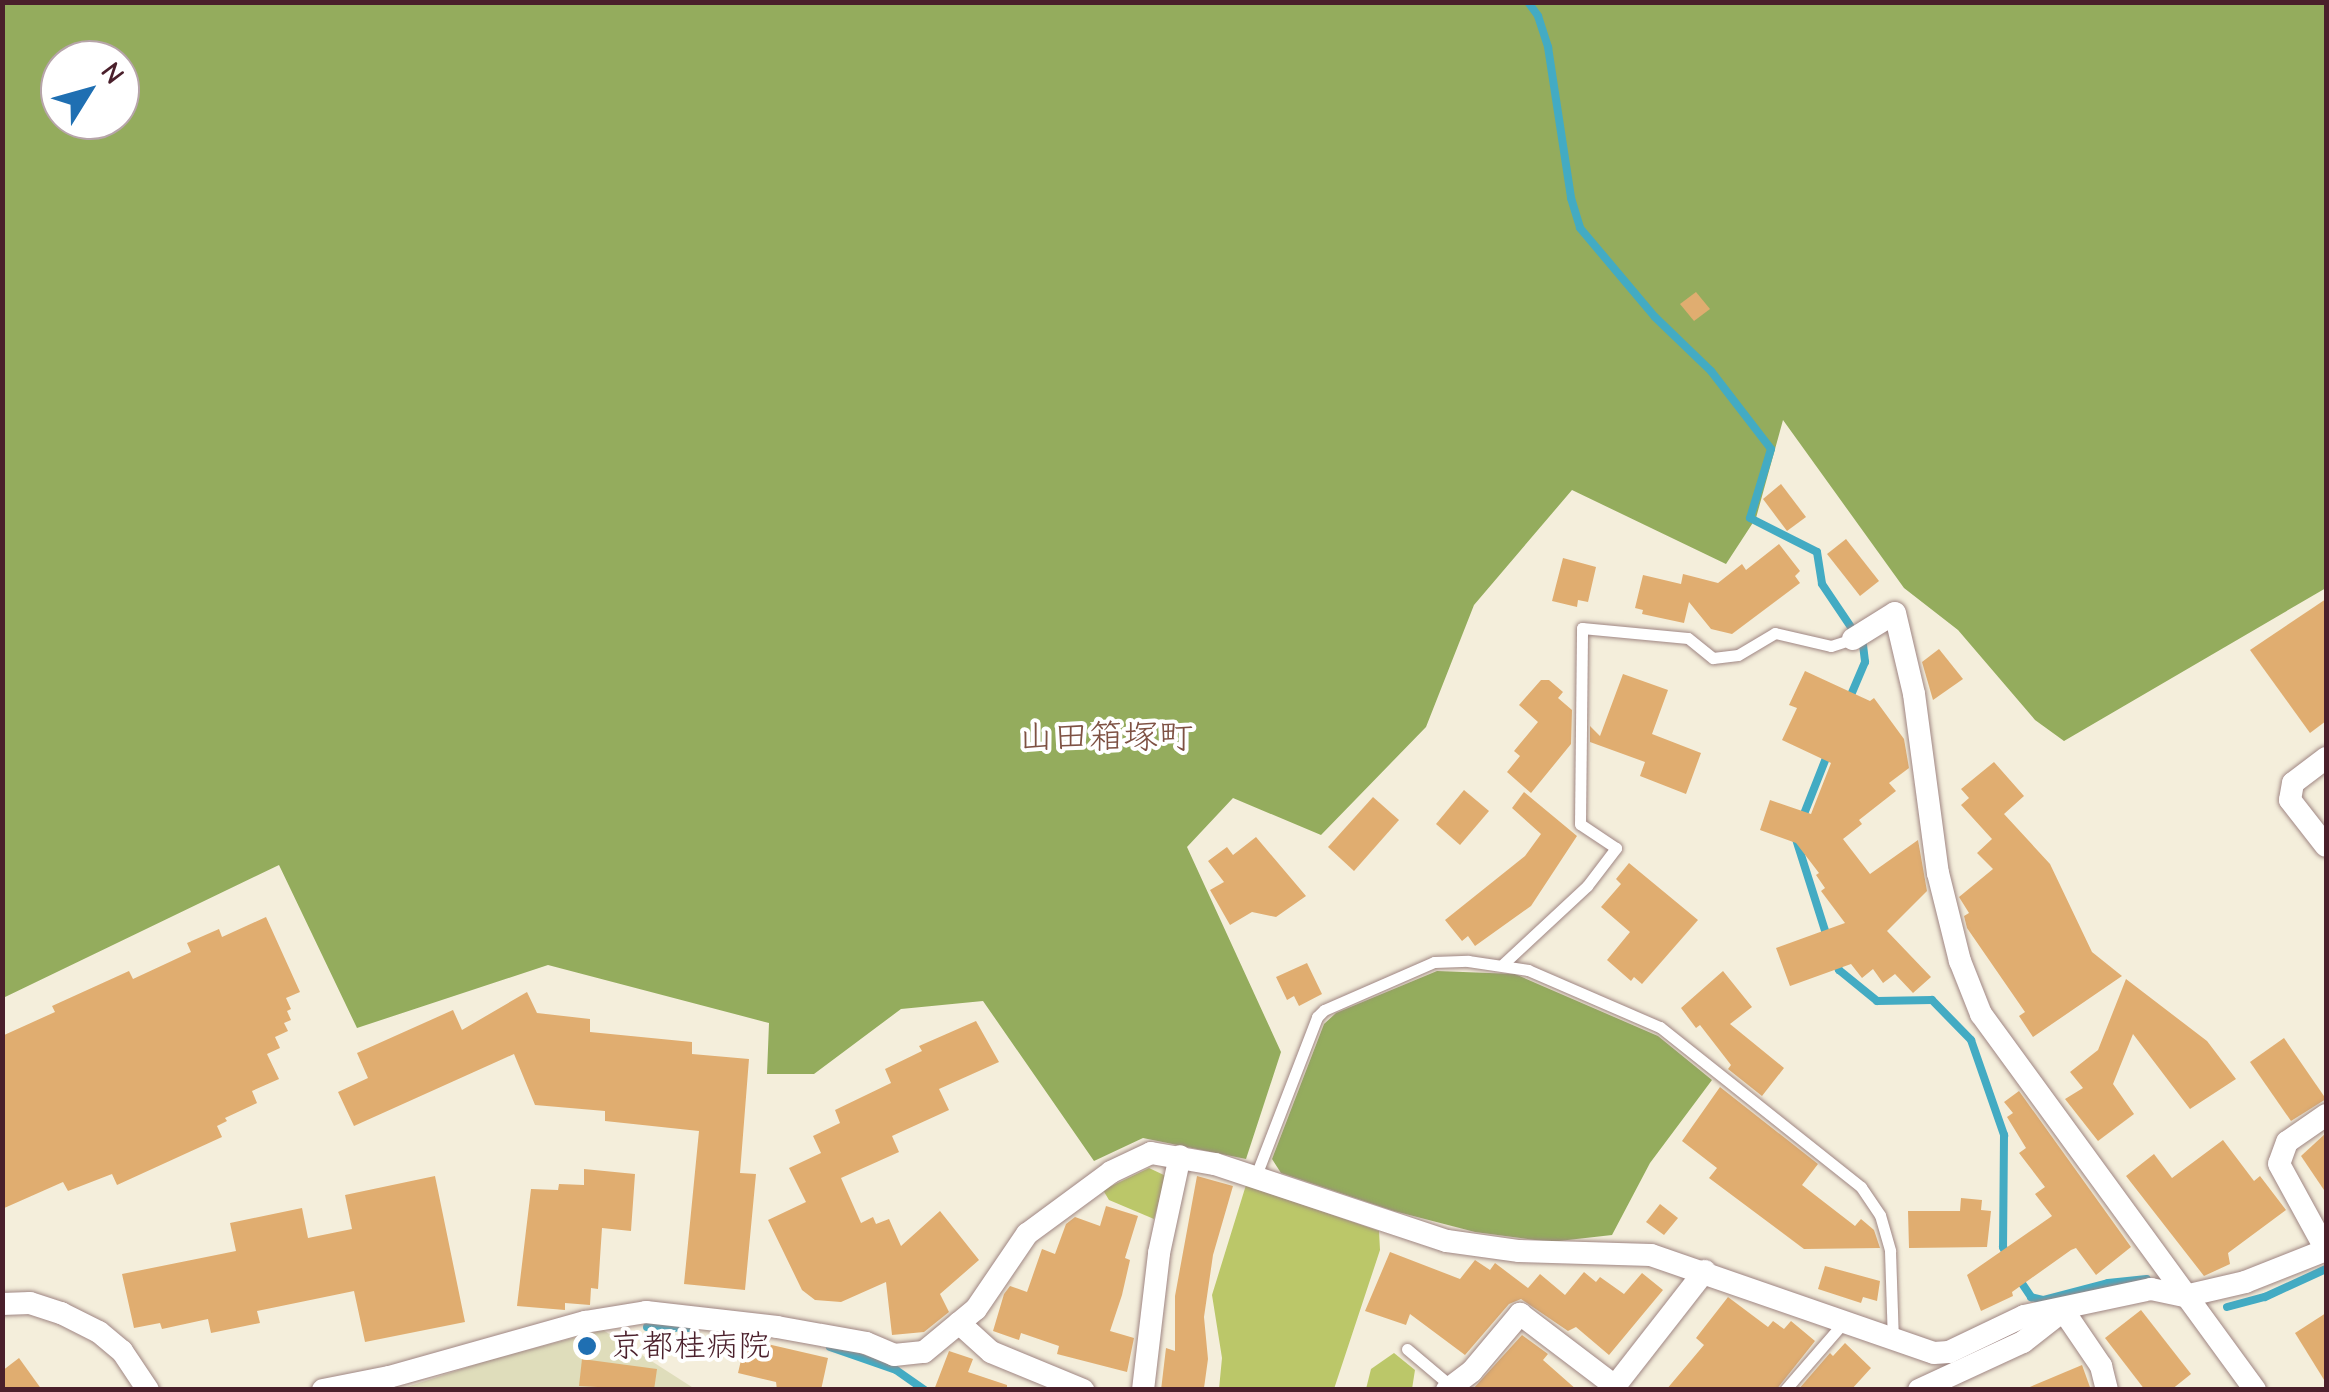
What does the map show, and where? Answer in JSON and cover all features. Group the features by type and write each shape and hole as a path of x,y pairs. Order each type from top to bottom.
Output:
{"street":[{"path":"1861,634 1895,613 1914,694 1938,873 1960,961 1981,1014 2255,1390"},
{"path":"2326,758 2293,783 2290,800 2326,846"},
{"path":"322,1390 390,1383 492,1345 646,1312 777,1326 866,1343 894,1355 924,1352 976,1309 1027,1234 1111,1172 1151,1152 1180,1156 1255,1178 1447,1240 1519,1251 1651,1255 1893,1340 1934,1353 1949,1352 2024,1316 2151,1290 2184,1296 2245,1282 2326,1250 2279,1164 2287,1142 2326,1115"},
{"path":"1143,1390 1150,1358 1159,1253 1180,1156"},
{"path":"1449,1388 1472,1372 1520,1314 1615,1386 1705,1271"},
{"path":"2,1304 46,1308 99,1332 122,1351 148,1390"},
{"path":"1919,1390 2022,1342 2063,1310"},
{"path":"2063,1310 2100,1366 2107,1390"},
{"path":"959,1323 990,1352 1084,1390"}],"lane":[{"path":"1502,965 1586,886 1616,848 1580,824 1582,628 1688,638 1713,658 1738,655 1775,633 1831,646 1861,634"},
{"path":"1255,1178 1317,1017 1324,1010 1434,962 1528,970 1660,1027 1843,1170 1880,1214 1890,1251 1893,1340"},
{"path":"1785,1390 1844,1323"},
{"path":"1407,1348 1449,1388"}],"shaded area":[{"name":"京都桂病院","path":"603,1330 695,1389 398,1390 483,1362"}],"green space":[{"path":"3,3 2326,3 2326,588 2064,741 2035,720 1958,630 1904,588 1783,420 1756,518 1726,564 1572,490 1474,605 1426,727 1321,835 1233,798 1187,847 1281,1052 1246,1159 1143,1138 1094,1161 983,1001 901,1009 814,1074 767,1074 769,1023 548,965 357,1028 279,865 3,998"},
{"path":"1437,971 1515,974 1658,1036 1712,1080 1650,1163 1612,1235 1550,1242 1475,1232 1394,1211 1281,1173 1272,1159 1324,1024 1336,1013"},
{"path":"1149,1168 1166,1176 1154,1219 1109,1200 1103,1190"},
{"path":"1246,1185 1379,1231 1380,1250 1334,1389 1219,1389 1222,1358 1212,1295"},
{"path":"1394,1353 1415,1370 1412,1389 1366,1389 1371,1369"}],"building":[{"path":"1696,292 1710,309 1694,321 1680,304"},
{"path":"1781,484 1806,517 1787,531 1763,499"},
{"path":"1846,539 1879,581 1860,596 1827,554"},
{"path":"1779,544 1800,571 1795,576 1800,583 1732,634 1711,629 1689,602 1684,623 1642,614 1643,610 1635,608 1643,575 1681,584 1683,574 1718,583 1742,564 1746,570"},
{"path":"1563,558 1596,567 1588,602 1578,600 1577,607 1552,601"},
{"path":"2326,599 2326,721 2310,733 2250,650"},
{"path":"1939,649 1963,679 1933,700 1922,662"},
{"path":"1805,671 1870,701 1874,698 1904,739 1909,768 1889,783 1896,791 1859,820 1862,824 1843,839 1870,874 1918,840 1927,891 1887,931 1931,977 1913,993 1895,974 1883,983 1873,969 1862,978 1851,964 1790,986 1776,948 1845,923 1821,891 1825,888 1816,875 1819,873 1796,843 1760,830 1770,800 1811,814 1831,763 1782,740 1797,708 1789,705"},
{"path":"1623,674 1668,690 1652,734 1701,753 1686,794 1640,776 1645,762 1590,742 1590,726 1600,736"},
{"path":"1541,680 1549,680 1563,692 1558,698 1572,710 1571,744 1531,793 1507,772 1520,756 1514,751 1538,722 1519,705"},
{"path":"1994,762 2024,796 2004,814 2050,864 2092,952 2122,976 2033,1037 2019,1016 2025,1012 1967,928 1964,916 1969,913 1959,897 1993,869 1977,853 1992,839 1961,805 1969,798 1961,789"},
{"path":"1464,790 1489,811 1460,845 1436,824"},
{"path":"1524,792 1577,836 1531,906 1475,946 1468,936 1462,941 1445,920 1525,856 1541,834 1512,808"},
{"path":"1373,797 1399,820 1354,871 1328,847"},
{"path":"1256,837 1306,896 1276,917 1252,912 1230,925 1210,890 1224,882 1208,861 1227,847 1233,855"},
{"path":"1629,863 1698,920 1642,984 1634,977 1631,981 1607,960 1630,932 1601,907 1621,884 1616,879"},
{"path":"266,917 300,992 286,998 291,1009 287,1011 291,1020 284,1023 288,1031 275,1037 280,1048 267,1054 279,1079 252,1091 257,1103 217,1126 222,1137 117,1185 112,1174 68,1191 63,1182 2,1209 2,1036 55,1012 52,1006 129,971 133,979 191,952 187,943 219,929 222,937"},
{"path":"1307,963 1322,994 1299,1006 1294,996 1287,1000 1276,977"},
{"path":"1723,971 1752,1007 1730,1024 1784,1068 1762,1096 1728,1069 1731,1065 1700,1025 1696,1028 1681,1008"},
{"path":"2126,979 2207,1041 2236,1079 2190,1109 2133,1034 2113,1084 2134,1114 2098,1141 2065,1099 2083,1088 2070,1072 2098,1050"},
{"path":"527,992 537,1013 590,1019 590,1032 692,1042 692,1054 749,1059 740,1173 756,1174 745,1290 684,1284 699,1131 605,1121 605,1111 535,1105 514,1054 354,1126 338,1092 368,1078 357,1053 453,1010 462,1030"},
{"path":"976,1021 999,1062 939,1089 949,1110 892,1136 899,1152 841,1178 861,1223 873,1217 876,1224 889,1219 901,1246 940,1211 979,1260 940,1294 949,1312 924,1332 892,1335 886,1282 841,1302 815,1300 802,1290 768,1220 806,1202 789,1168 821,1153 813,1136 840,1123 835,1110 891,1083 885,1069 922,1051 919,1046"},
{"path":"2284,1038 2326,1099 2291,1121 2250,1062"},
{"path":"1720,1087 1818,1164 1802,1185 1855,1226 1861,1219 1874,1230 1880,1248 1804,1249 1709,1178 1717,1168 1682,1141"},
{"path":"2019,1091 2131,1247 2096,1275 2076,1248 2071,1250 2012,1292 2013,1296 1981,1311 1967,1275 2052,1216 2035,1194 2045,1187 2019,1153 2026,1148 2007,1117 2013,1113 2004,1102"},
{"path":"2326,1133 2326,1193 2301,1156"},
{"path":"2223,1140 2254,1181 2260,1176 2286,1210 2228,1253 2230,1264 2204,1276 2126,1176 2154,1154 2172,1178"},
{"path":"584,1169 635,1174 631,1231 602,1228 598,1289 591,1288 590,1305 565,1303 565,1310 517,1306 531,1189 558,1190 559,1184 584,1185"},
{"path":"435,1176 465,1322 365,1342 354,1291 257,1311 260,1323 211,1333 208,1319 162,1329 160,1323 134,1328 122,1274 236,1251 230,1223 302,1208 308,1238 352,1229 345,1195"},
{"path":"1197,1176 1233,1186 1213,1255 1204,1317 1208,1359 1204,1388 1161,1390 1166,1348 1175,1351 1175,1296"},
{"path":"1961,1198 1982,1200 1981,1210 1991,1211 1987,1247 1909,1248 1908,1211 1960,1211"},
{"path":"1660,1204 1678,1218 1664,1235 1646,1222"},
{"path":"1106,1206 1138,1216 1125,1258 1130,1260 1122,1295 1110,1331 1134,1338 1127,1372 1057,1354 1059,1346 1021,1333 1019,1340 993,1331 1004,1294 1010,1286 1027,1292 1042,1249 1055,1254 1066,1224 1075,1217 1100,1226"},
{"path":"1390,1252 1460,1279 1475,1260 1490,1270 1495,1263 1528,1288 1540,1274 1565,1295 1584,1272 1596,1282 1600,1277 1624,1294 1642,1273 1663,1290 1609,1355 1576,1327 1568,1331 1521,1299 1509,1304 1465,1355 1410,1314 1406,1325 1365,1311"},
{"path":"1825,1266 1880,1281 1877,1301 1863,1297 1861,1303 1818,1289"},
{"path":"1728,1297 1768,1327 1773,1321 1784,1329 1791,1321 1815,1341 1776,1390 1666,1390 1704,1345 1696,1338"},
{"path":"2141,1310 2191,1374 2171,1390 2145,1390 2105,1338"},
{"path":"2326,1313 2326,1383 2295,1333"},
{"path":"1522,1335 1548,1354 1543,1360 1577,1390 1472,1390"},
{"path":"746,1339 828,1358 821,1390 777,1390 776,1382 738,1373"},
{"path":"1845,1343 1871,1368 1851,1390 1798,1390 1830,1353 1833,1356"},
{"path":"949,1351 973,1359 968,1372 1007,1385 1007,1390 934,1390"},
{"path":"19,1358 42,1390 2,1390 2,1371"},
{"path":"582,1359 657,1369 654,1390 579,1386"},
{"path":"2082,1365 2091,1390 2025,1390 2025,1389"}],"waterway":[{"path":"1528,2 1538,16 1548,47 1571,198 1580,228 1655,317 1711,371 1771,449 1750,518 1817,552 1822,584 1863,645 1865,662 1850,698"},
{"path":"1802,819 1828,753"},
{"path":"1795,836 1827,937"},
{"path":"1835,960 1839,970 1877,1001 1932,1000 1971,1040 2004,1135 2003,1247 2008,1258"},
{"path":"2227,1307 2265,1297 2326,1269"},
{"path":"2019,1279 2031,1297 2043,1300 2108,1283 2147,1279"},
{"path":"647,1327 692,1328"},
{"path":"830,1347 896,1370 925,1390"}],"place":[{"name":"京都桂病院","path":"587,1346"}],"district":[{"name":"山田箱塚町","path":"1106,737"}]}
